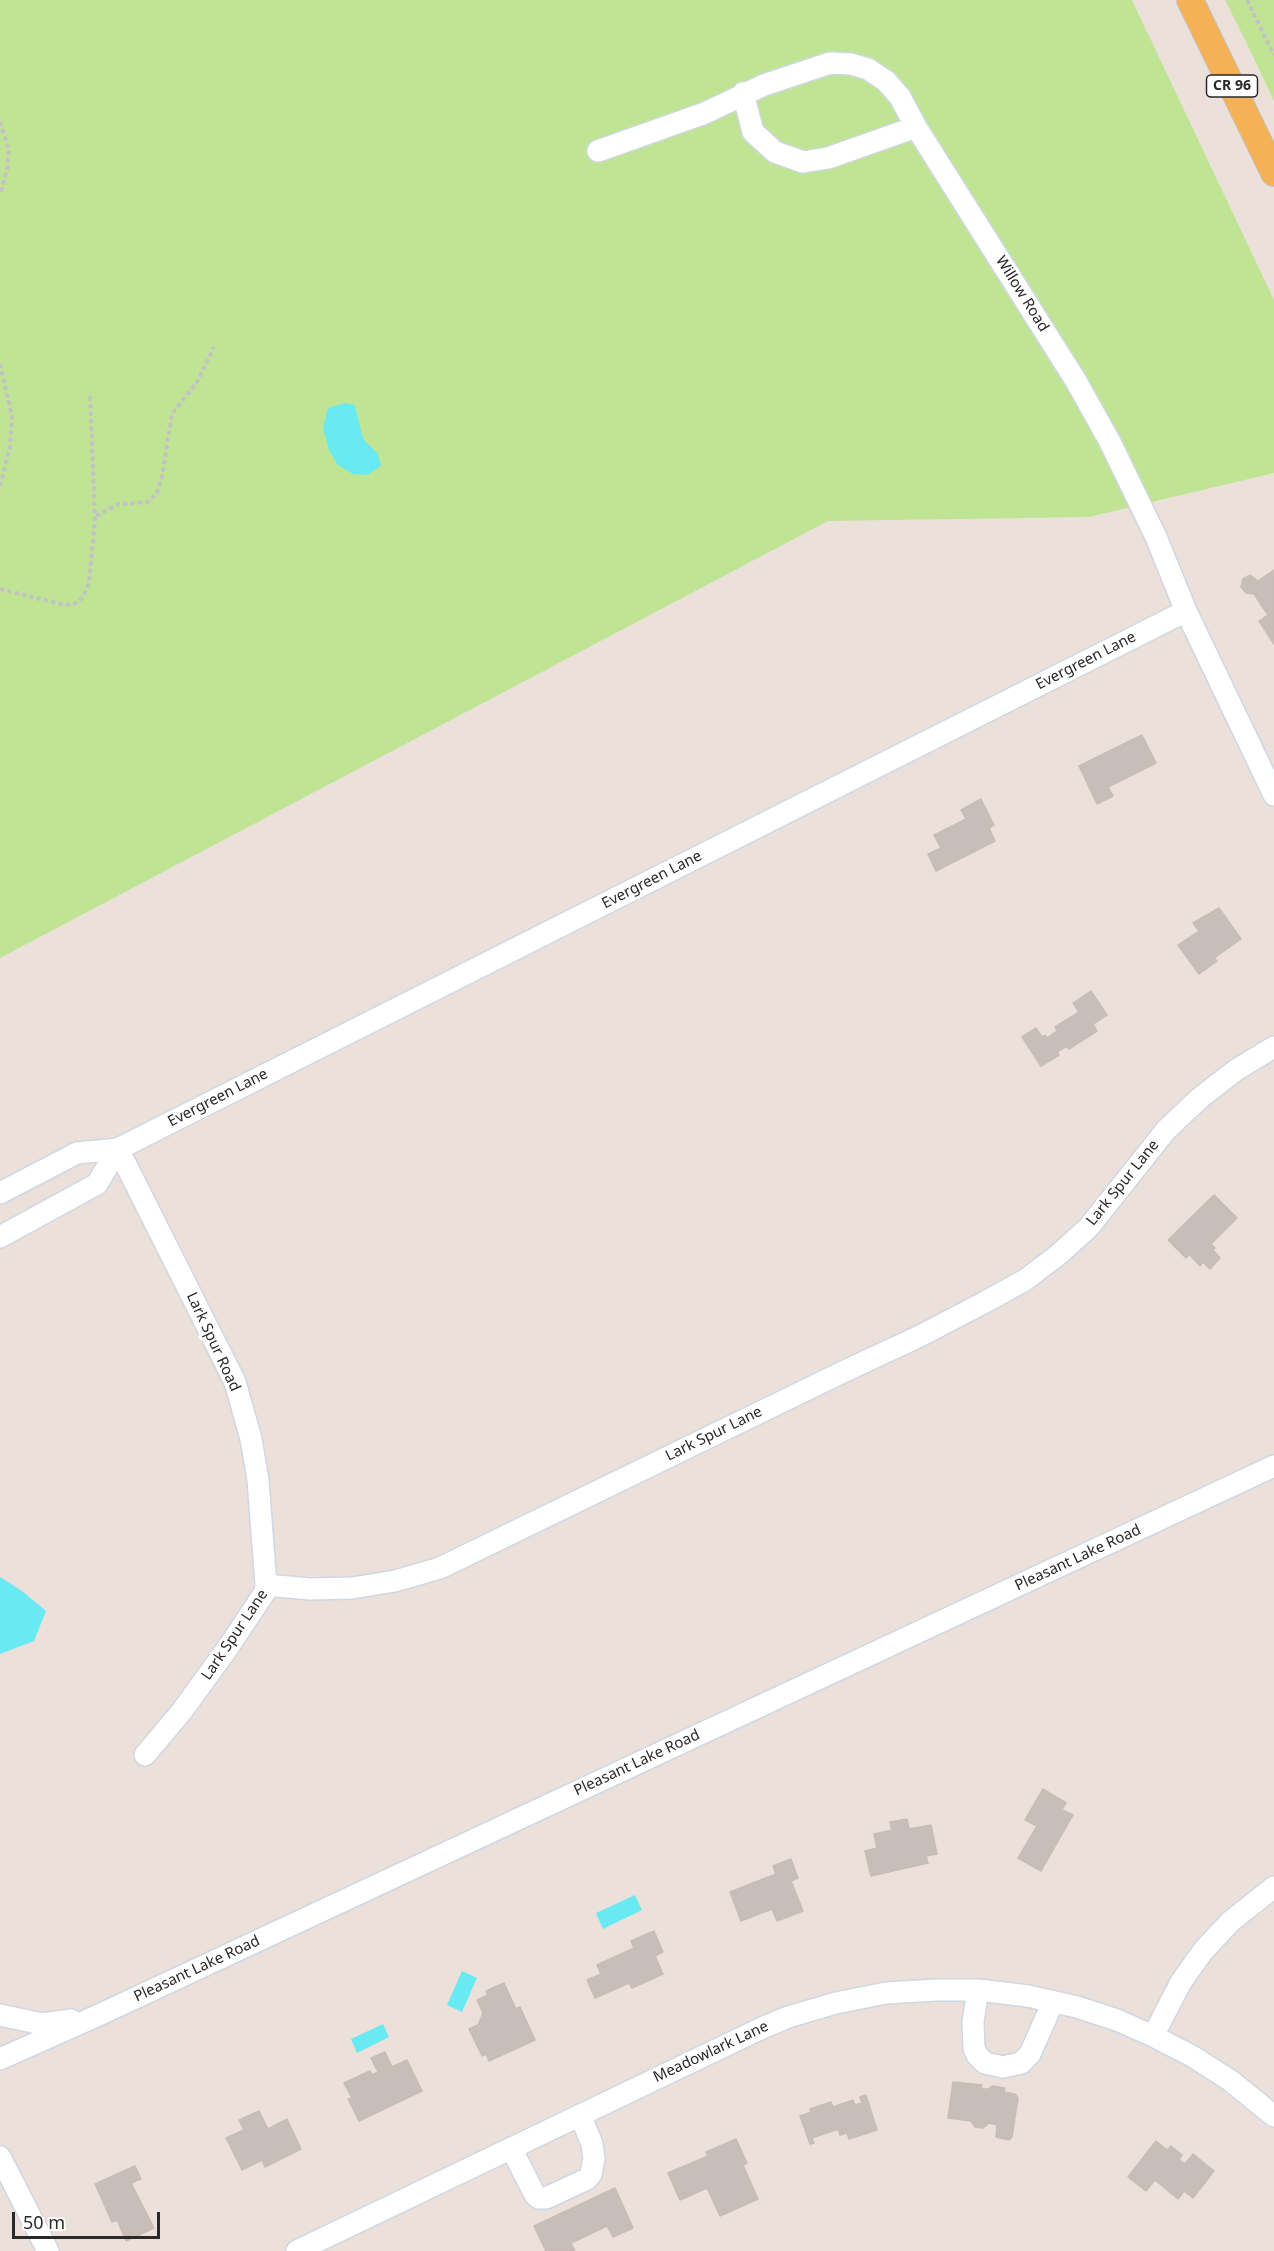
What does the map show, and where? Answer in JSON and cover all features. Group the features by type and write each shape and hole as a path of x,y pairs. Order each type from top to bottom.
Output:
{"main road":[{"name":"CR 96","path":"1190,0 1274,173"}],"street":[{"name":"Willow Road","path":"598,151 705,113 743,93 830,63 851,64 868,69 886,81 900,97 916,127 1076,381 1110,442 1156,537 1186,611 1274,795"},
{"path":"743,93 753,132 775,152 803,162 828,158 916,127"},
{"name":"Evergreen Lane","path":"0,1193 77,1153 118,1149 1186,611"},
{"name":"Lark Spur Lane","path":"145,1755 182,1711 227,1649 265,1592 266,1585 309,1589 351,1588 395,1581 440,1568 920,1336 997,1296 1025,1280 1058,1256 1089,1227 1159,1138 1200,1098 1236,1070 1274,1047"},
{"path":"0,1237 96,1184 118,1149"},
{"name":"Lark Spur Road","path":"118,1149 235,1382 251,1439 259,1486 266,1585"},
{"name":"Pleasant Lake Road","path":"0,2059 101,2014 1274,1466"},
{"path":"1154,2036 1181,1982 1203,1951 1230,1922 1274,1887"},
{"name":"Meadowlark Lane","path":"297,2251 788,2017 836,2003 886,1994 936,1990 978,1990 1028,1996 1117,2020 1192,2056 1231,2081 1274,2116"},
{"path":"978,1990 973,2022 974,2048 985,2063 1003,2067 1021,2063 1030,2054 1053,2002"},
{"path":"0,2015 42,2025 101,2014"},
{"path":"511,2148 535,2195 539,2198 546,2198 587,2179 591,2174 594,2158 592,2144 580,2115"},
{"path":"0,2157 48,2251"}],"path":[{"path":"1247,0 1274,55"},
{"path":"0,122 9,150 7,170 0,195"},
{"path":"95,516 118,504 148,502 157,493 172,414 198,382 214,347"},
{"path":"0,364 12,416 10,447 0,486"},
{"path":"0,589 65,605 76,603 83,597 88,583 95,516 90,393"}],"green space":[{"path":"0,0 1132,0 1274,300 1274,473 1089,517 828,521 0,958"},
{"path":"1225,0 1274,0 1274,101 1247,44"}],"water":[{"path":"345,403 355,405 363,439 378,454 381,466 367,475 353,474 338,465 329,450 323,428 328,408"},
{"path":"0,1577 22,1591 46,1611 34,1641 0,1654"},
{"path":"635,1895 642,1910 603,1929 596,1913"},
{"path":"462,1971 477,1978 462,2012 447,2005"},
{"path":"383,2024 389,2037 357,2053 351,2039"}],"building":[{"path":"1274,570 1274,644 1259,621 1268,615 1254,594 1246,593 1241,587 1243,579 1250,575 1258,581"},
{"path":"1142,735 1156,763 1108,787 1113,796 1097,804 1079,766"},
{"path":"981,799 994,825 989,828 995,841 936,871 928,854 941,848 934,835 966,819 961,810"},
{"path":"1219,908 1241,939 1214,958 1217,961 1199,974 1178,945 1199,931 1193,923"},
{"path":"1091,991 1107,1015 1093,1024 1097,1031 1069,1049 1067,1046 1057,1052 1059,1055 1041,1066 1022,1037 1036,1028 1042,1037 1045,1035 1047,1038 1057,1031 1055,1027 1079,1012 1073,1003"},
{"path":"1214,1195 1237,1218 1211,1244 1220,1258 1210,1269 1203,1262 1200,1266 1190,1255 1186,1258 1168,1240"},
{"path":"1043,1789 1066,1803 1062,1810 1073,1815 1041,1871 1018,1858 1037,1826 1025,1820"},
{"path":"907,1819 909,1829 931,1825 937,1854 926,1856 928,1863 871,1876 865,1851 877,1848 874,1834 892,1830 890,1822"},
{"path":"791,1859 798,1878 791,1881 803,1911 777,1921 772,1909 741,1921 730,1892 776,1874 773,1866"},
{"path":"654,1931 663,1952 655,1956 663,1974 632,1988 629,1983 595,1998 587,1980 601,1974 597,1965 634,1948 631,1941"},
{"path":"504,1983 516,2009 520,2007 535,2040 489,2061 486,2054 482,2056 469,2029 478,2025 483,2013 477,2000 488,1995 486,1991"},
{"path":"385,2052 392,2067 407,2060 422,2091 359,2121 348,2099 352,2098 344,2083 370,2071 372,2075 378,2072 371,2058"},
{"path":"953,2082 982,2085 981,2089 988,2089 992,2086 1005,2088 1004,2092 1015,2094 1018,2098 1012,2137 1009,2140 996,2137 997,2125 989,2123 983,2128 975,2127 971,2121 948,2118"},
{"path":"866,2095 877,2130 849,2139 847,2133 840,2135 838,2129 812,2138 814,2143 810,2144 800,2116 811,2112 810,2109 831,2102 833,2107 853,2100 855,2105 862,2103 860,2097"},
{"path":"259,2111 268,2129 287,2119 301,2149 265,2167 262,2160 242,2170 226,2138 244,2130 239,2120"},
{"path":"736,2139 747,2163 743,2165 758,2199 720,2216 707,2188 680,2200 668,2173 708,2156 706,2152"},
{"path":"1156,2141 1167,2150 1171,2146 1182,2155 1179,2160 1185,2164 1193,2154 1214,2171 1193,2198 1184,2191 1178,2199 1155,2180 1146,2191 1128,2177"},
{"path":"135,2166 141,2179 131,2183 154,2228 126,2241 117,2220 112,2222 95,2184"},
{"path":"615,2188 633,2228 613,2237 607,2226 571,2243 575,2251 546,2251 534,2226"}]}
